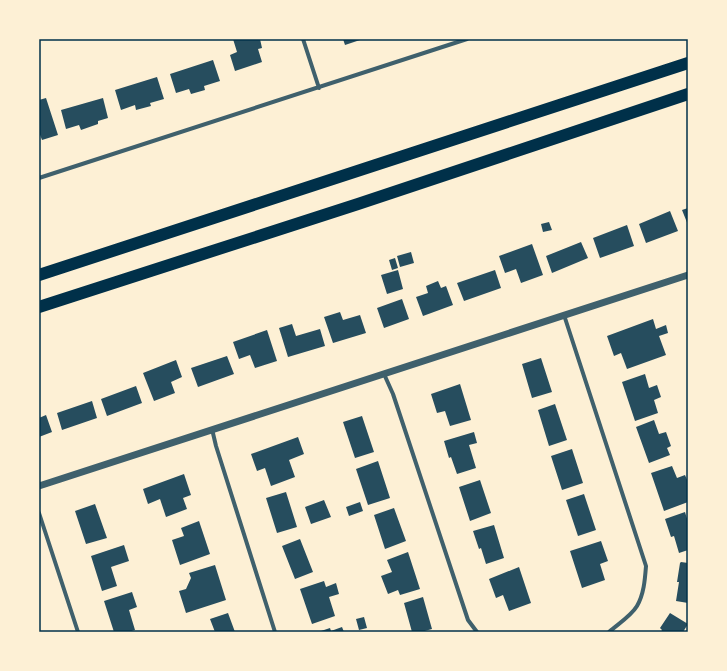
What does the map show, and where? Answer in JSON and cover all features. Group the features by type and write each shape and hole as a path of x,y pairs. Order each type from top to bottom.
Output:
{"highway":[{"path":"39,275 688,63"},
{"path":"39,307 342,209 688,94"}],"street":[{"path":"303,39 319,88"},
{"path":"39,178 468,39"},
{"path":"39,486 688,275"},
{"path":"564,315 646,566 644,587 637,606 624,620 609,632"},
{"path":"384,374 393,394 468,620 477,632"},
{"path":"212,429 218,453 275,632"},
{"path":"39,513 78,632"}],"building":[{"path":"233,39 260,39 262,48 258,49 262,62 235,71 230,55 237,52"},
{"path":"343,39 363,39 345,45"},
{"path":"213,60 220,81 204,86 205,90 191,94 189,89 176,93 170,74"},
{"path":"157,77 164,99 150,103 151,106 136,110 135,105 121,110 115,90"},
{"path":"46,98 58,135 42,140 39,132 39,100"},
{"path":"103,98 108,118 98,121 98,124 81,130 79,125 66,129 61,110"},
{"path":"688,208 688,225 682,210"},
{"path":"670,211 678,231 646,243 639,224"},
{"path":"549,222 552,230 543,232 541,224"},
{"path":"627,225 634,246 600,258 593,238"},
{"path":"581,242 588,258 552,273 546,256"},
{"path":"532,244 543,275 521,283 516,269 505,273 499,256"},
{"path":"411,252 414,263 400,267 397,256"},
{"path":"395,258 398,268 392,270 389,260"},
{"path":"398,270 403,289 387,294 381,275"},
{"path":"495,270 501,288 464,301 457,283"},
{"path":"438,281 441,288 446,286 453,305 423,316 416,297 428,293 426,286"},
{"path":"402,299 409,319 384,328 377,308"},
{"path":"340,312 343,320 360,315 366,333 333,343 324,317"},
{"path":"653,319 656,329 666,325 668,333 659,336 666,355 627,369 621,353 614,356 607,336"},
{"path":"292,324 296,336 320,329 325,346 288,357 279,328"},
{"path":"267,330 277,361 255,368 250,355 239,359 233,342"},
{"path":"227,356 234,374 198,387 191,368"},
{"path":"541,358 552,392 532,398 522,364"},
{"path":"176,360 182,377 171,382 175,393 154,401 143,373"},
{"path":"645,374 649,388 657,385 661,397 654,400 658,413 635,421 622,382"},
{"path":"460,384 471,420 450,426 445,411 437,413 431,394"},
{"path":"136,386 142,403 107,416 101,399"},
{"path":"92,401 97,418 62,430 57,413"},
{"path":"555,404 567,440 549,446 538,410"},
{"path":"46,415 52,432 39,437 39,418"},
{"path":"362,416 374,452 355,458 343,422"},
{"path":"654,420 659,434 666,432 671,446 667,448 670,455 649,463 636,427"},
{"path":"474,432 477,443 469,445 476,468 457,474 451,457 449,458 444,441"},
{"path":"298,437 304,454 289,460 295,477 271,486 265,468 257,471 251,454"},
{"path":"572,449 583,483 562,490 551,456"},
{"path":"378,461 390,498 368,505 356,469"},
{"path":"672,466 677,478 685,475 688,482 688,502 664,511 651,473"},
{"path":"184,474 191,495 183,498 187,509 166,517 160,499 148,504 143,489"},
{"path":"480,480 491,513 470,521 459,487"},
{"path":"286,492 297,527 277,533 266,498"},
{"path":"584,494 596,530 578,536 566,500"},
{"path":"324,500 331,517 311,524 305,507"},
{"path":"360,502 363,511 349,516 346,507"},
{"path":"95,504 107,538 86,544 75,511"},
{"path":"394,508 406,541 385,549 374,515"},
{"path":"685,512 688,522 688,550 679,553 674,536 671,537 665,519"},
{"path":"199,521 210,554 180,565 172,540 184,536 181,528"},
{"path":"494,525 504,558 486,564 481,548 479,549 473,531"},
{"path":"300,539 313,572 295,579 282,546"},
{"path":"601,541 608,561 600,564 605,580 582,588 570,551"},
{"path":"124,545 129,561 111,567 117,586 102,591 91,556"},
{"path":"408,552 420,589 400,595 398,590 388,594 381,576 392,572 387,560"},
{"path":"681,562 688,563 688,603 676,601 679,582 677,582"},
{"path":"215,565 226,600 186,613 179,591 186,589 191,578 189,573"},
{"path":"519,567 531,603 509,611 503,595 496,598 489,579"},
{"path":"324,581 326,587 336,583 339,594 329,597 335,616 312,624 300,589"},
{"path":"132,592 137,607 129,610 135,630 128,632 114,632 104,601"},
{"path":"423,597 432,629 421,632 412,632 404,603"},
{"path":"228,613 235,632 215,632 210,619"},
{"path":"670,613 688,624 683,632 661,632 662,630 660,628"},
{"path":"364,617 367,628 359,630 356,619"},
{"path":"342,627 344,632 318,632 330,628 331,631"}]}
